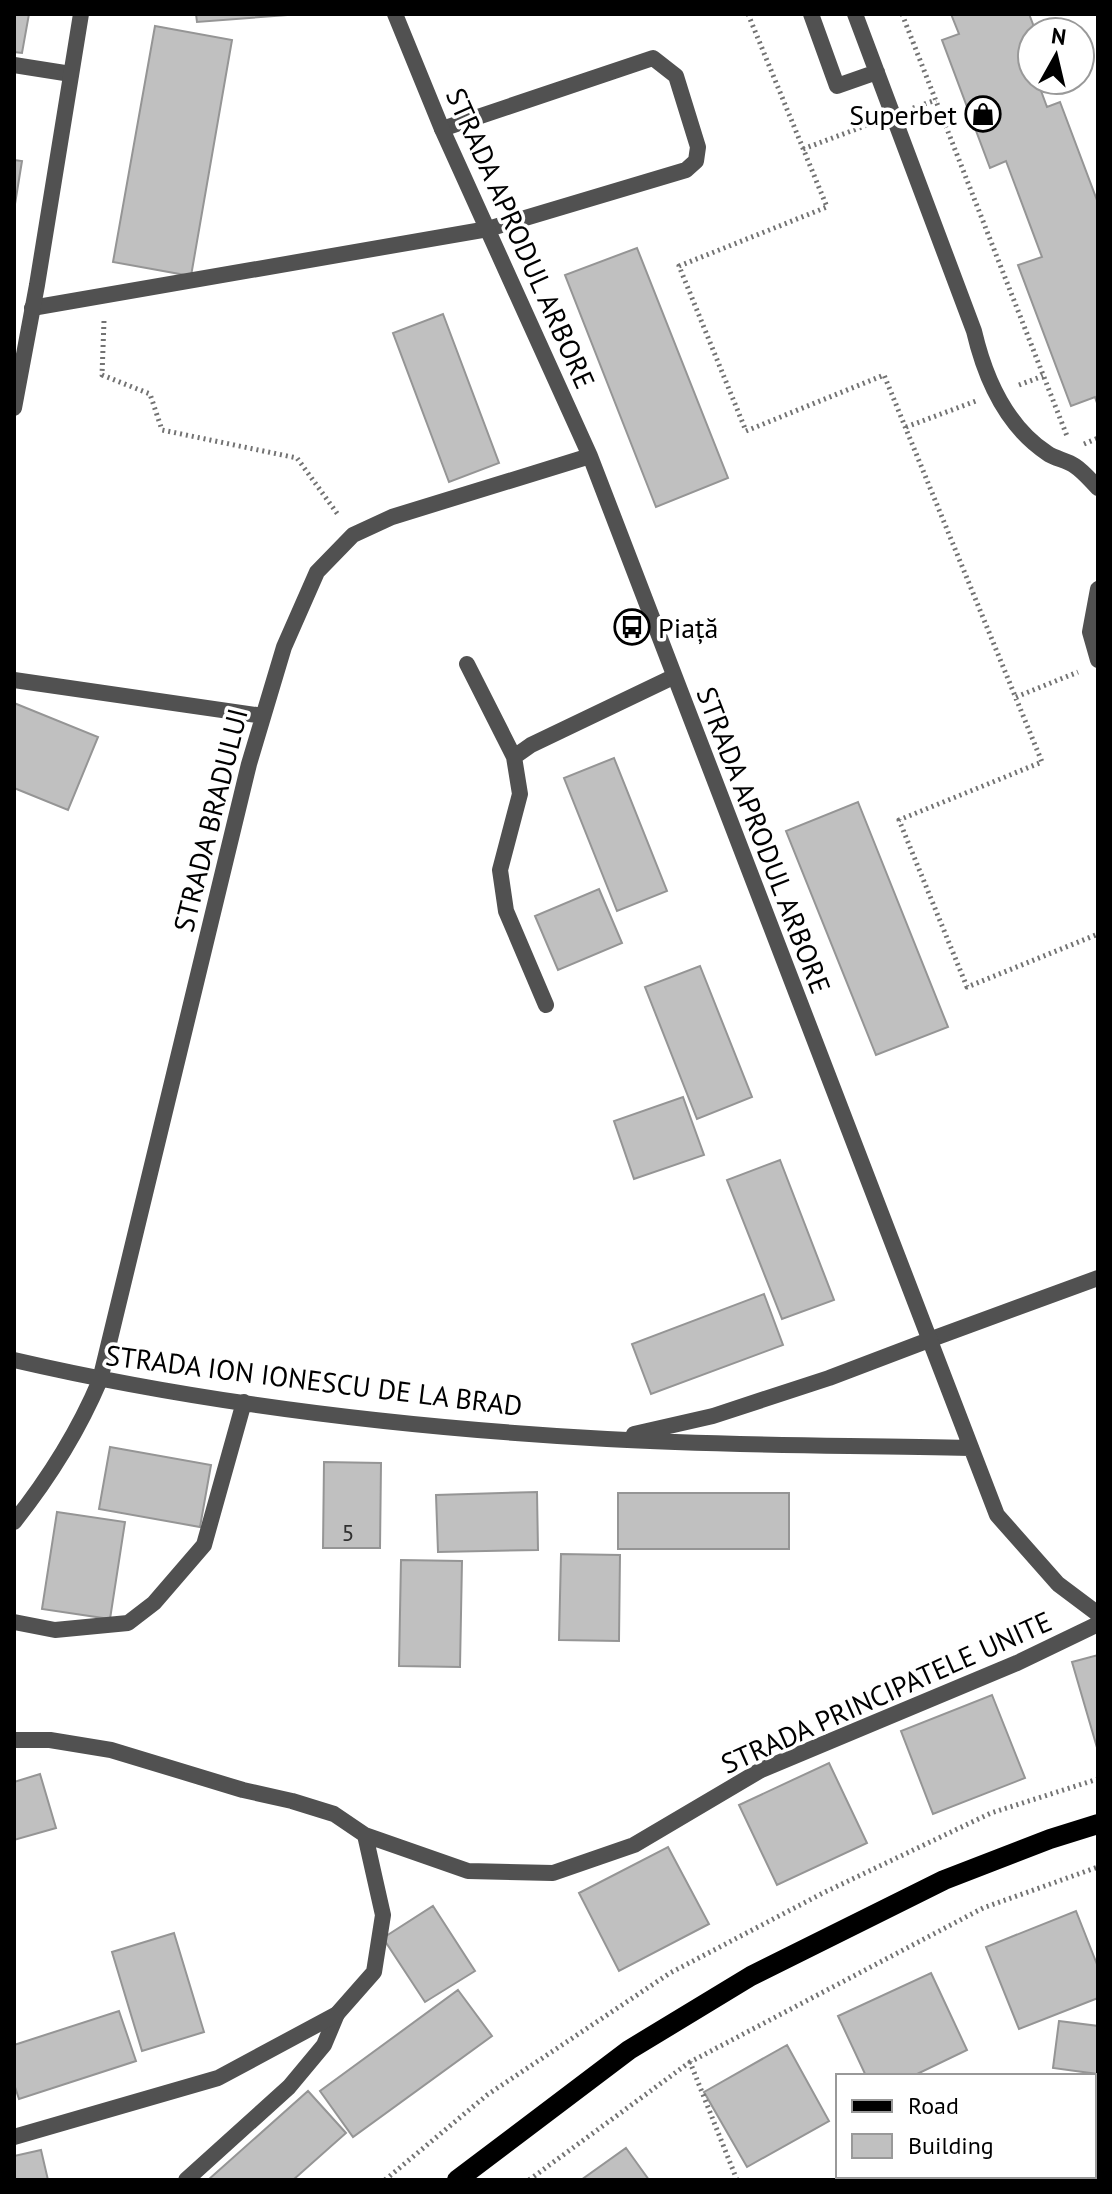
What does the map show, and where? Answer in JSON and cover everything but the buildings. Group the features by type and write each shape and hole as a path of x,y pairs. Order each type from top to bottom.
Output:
{"main road":[{"path":"457,2180 629,2050 751,1976 944,1880 1098,1824"}],"street":[{"path":"14,408 20,331 32,308 81,14"},
{"name":"STRADA APRODUL ARBORE","path":"395,14 442,129 590,456 997,1515 1058,1584 1098,1614"},
{"path":"811,14 837,86 877,72"},
{"path":"855,14 974,331 984,371 1000,402 1025,436 1049,454 1075,466 1098,488"},
{"path":"32,308 488,229 686,170 696,161 698,147 676,76 653,58 442,129"},
{"path":"14,65 71,74"},
{"name":"STRADA BRADULUI","path":"14,1522 63,1455 82,1423 100,1380 263,716 284,647 317,572 353,535 392,517 590,456"},
{"path":"1091,665 1090,632 1098,589"},
{"path":"467,664 514,757 520,794 500,870 506,911 546,1005"},
{"path":"514,757 531,745 673,677"},
{"path":"14,680 263,716"},
{"name":"STRADA ION IONESCU DE LA BRAD","path":"609,1439 713,1416 829,1378 1098,1278"},
{"name":"STRADA ION IONESCU DE LA BRAD","path":"14,1360 100,1380 442,1427 609,1439 970,1448"},
{"path":"14,1622 55,1630 128,1623 154,1603 204,1545 244,1402"},
{"name":"STRADA PRINCIPATELE UNITE","path":"14,1740 50,1740 111,1750 243,1790 292,1801 334,1814 365,1835 468,1871 553,1873 634,1845 761,1770 1017,1663 1098,1624"},
{"path":"186,2180 289,2087 324,2045 337,2014 374,1972 383,1915 365,1835"},
{"path":"14,2137 218,2078 337,2014"}],"path":[{"path":"748,14 827,207 679,266 746,431 884,375 1042,762 899,820 967,987 1098,934"},
{"path":"902,14 1072,448 1098,438"},
{"path":"105,296 102,375 150,394 162,430 297,458 353,535"},
{"path":"1016,697 1091,665"},
{"path":"529,2180 690,2062 983,1908 1098,1867"},
{"path":"690,2062 737,2180"}],"place":[{"name":"Superbet","path":"983,114"},
{"name":"Piață","path":"632,627"}]}
